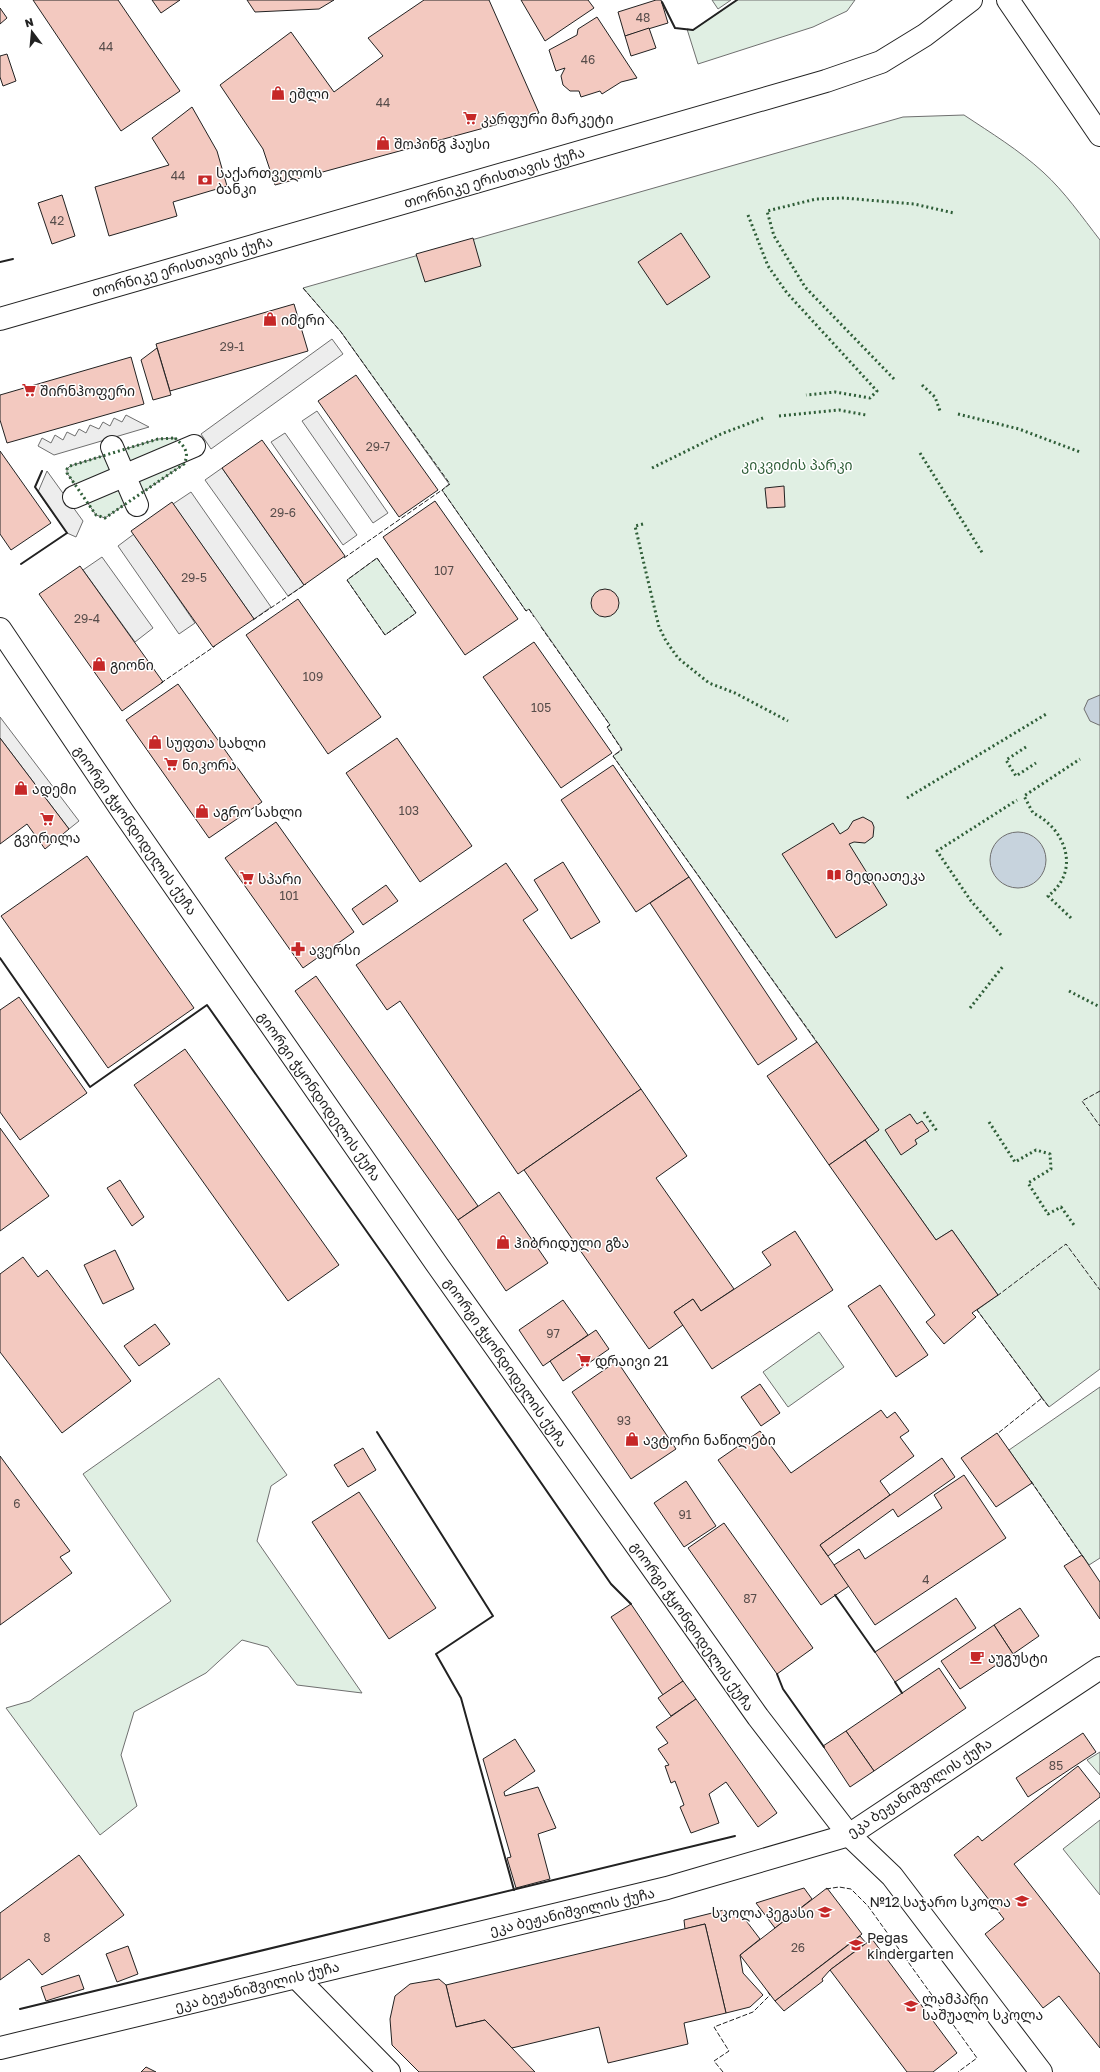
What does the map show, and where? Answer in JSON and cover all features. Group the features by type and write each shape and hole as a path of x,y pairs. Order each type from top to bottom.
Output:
{"street":[{"name":"თორნიკე ერისთავის ქუჩა","path":"0,319 826,81 881,62 925,35 971,0"},
{"path":"1008,0 1100,135"},
{"path":"74,496 194,446"},
{"path":"112,447 137,505"},
{"name":"გიორგი ჭყონდიდელის ქუჩა","path":"0,629 123,812 438,1266 758,1717 849,1835 892,1876 1041,2072"},
{"name":"ეკა ბეჟანიშვილის ქუჩა","path":"0,2048 667,1888 849,1835 1100,1668"},
{"path":"296,1977 389,2072"}],"green space":[{"path":"712,0 731,0 718,9"},
{"path":"737,0 855,0 847,11 813,27 698,64 687,29 693,30"},
{"name":"კიკვიძის პარკი","path":"964,115 1015,149 1043,172 1066,196 1100,240 1100,1369 1049,1407 977,1310 998,1295 952,1230 936,1240 865,1140 879,1130 613,756 622,749 607,727 610,725 529,609 526,611 442,490 449,484 341,332 303,288 903,117"},
{"path":"175,438 184,446 187,458 184,464 105,518 96,515 67,473 67,469 70,466 158,439"},
{"path":"377,558 416,613 385,635 347,580"},
{"path":"819,1332 844,1367 788,1407 763,1372"},
{"path":"219,1378 287,1475 271,1486 257,1541 362,1693 297,1685 268,1647 242,1640 206,1673 134,1712 121,1755 137,1806 100,1835 6,1708 30,1701 171,1601 83,1474"},
{"path":"1100,1387 1100,1558 1089,1565 1009,1450"},
{"path":"1100,1752 1100,1775 1087,1760"},
{"path":"1100,1820 1100,1895 1063,1849"}],"shaded area":[{"path":"332,339 343,354 211,449 201,434"},
{"path":"317,411 388,513 373,523 302,421"},
{"path":"126,415 149,427 54,455 38,446 42,438 51,443 55,435 63,440 67,432 75,436 79,429 86,433 90,425 99,429 103,422 110,426 114,418 122,422"},
{"path":"285,433 357,535 343,545 271,442"},
{"path":"222,468 304,585 288,596 205,480"},
{"path":"47,471 83,521 76,537 67,533 38,492"},
{"path":"191,492 271,607 254,619 173,504"},
{"path":"134,534 195,623 179,634 118,546"},
{"path":"102,557 153,628 135,642 83,570"},
{"path":"1100,695 1099,725 1090,721 1084,709 1088,700"},
{"path":"0,717 79,821 69,829 0,738"},
{"path":"1012,832 1024,832 1038,840 1046,854 1044,871 1038,880 1024,888 1012,888 1002,883 995,876 990,866 990,854 995,844 1002,837"}],"building":[{"path":"33,0 118,0 180,91 121,131"},
{"path":"152,0 180,0 161,13"},
{"path":"247,0 334,0 319,9 255,12"},
{"path":"424,0 489,0 539,113 275,185 263,149 220,85 291,32 334,92 383,56 368,38"},
{"path":"521,0 588,0 594,8 545,41"},
{"path":"656,0 661,0 668,23 625,36 618,12"},
{"path":"0,8 7,18 0,24"},
{"path":"597,17 637,78 621,82 602,94 600,91 581,97 579,91 570,91 563,85 561,76 565,68 556,71 549,50 577,35 578,29"},
{"path":"649,28 656,48 631,56 625,36"},
{"path":"7,54 16,81 3,86 0,77 0,56"},
{"path":"192,107 217,151 227,186 173,202 177,216 109,236 95,187 169,165 152,138"},
{"path":"62,195 75,236 52,244 38,203"},
{"path":"681,233 710,277 667,305 638,262"},
{"path":"473,238 481,266 425,282 416,254"},
{"path":"294,304 308,351 170,391 156,344"},
{"path":"157,348 171,395 153,400 141,360"},
{"path":"131,357 144,404 7,443 0,420 0,395"},
{"path":"356,375 438,490 399,517 318,401"},
{"path":"262,440 345,556 304,585 222,468"},
{"path":"0,451 51,523 11,550 0,534"},
{"path":"784,486 785,507 767,508 765,488"},
{"path":"435,501 518,619 465,655 383,537"},
{"path":"172,502 254,619 213,647 131,531"},
{"path":"80,566 163,682 122,711 39,594"},
{"path":"605,589 615,593 619,603 615,613 605,617 595,613 591,603 595,593"},
{"path":"298,599 381,717 328,754 246,635"},
{"path":"534,642 612,753 561,788 483,677"},
{"path":"178,684 262,802 209,838 126,720"},
{"path":"0,738 69,829 45,849 27,824 0,844"},
{"path":"397,738 472,846 420,882 346,773"},
{"path":"613,765 689,877 636,912 561,800"},
{"path":"863,817 872,822 874,827 873,837 865,843 854,842 849,844 887,905 836,938 782,854 833,823 840,834 848,829 853,821"},
{"path":"276,822 354,932 303,968 225,858"},
{"path":"87,856 194,1008 108,1068 1,916"},
{"path":"563,862 600,922 571,939 534,880"},
{"path":"506,863 538,910 523,920 641,1089 518,1174 400,1001 387,1010 356,965"},
{"path":"689,877 797,1039 758,1065 650,903"},
{"path":"386,885 398,901 363,925 352,909"},
{"path":"316,976 478,1206 458,1220 295,991"},
{"path":"19,997 87,1093 20,1140 0,1112 0,1010"},
{"path":"817,1042 879,1130 829,1165 767,1076"},
{"path":"185,1049 339,1265 288,1301 134,1085"},
{"path":"641,1089 687,1156 656,1178 734,1289 701,1311 693,1299 674,1312 683,1325 649,1349 524,1170"},
{"path":"910,1114 917,1124 922,1121 929,1131 915,1140 917,1144 901,1155 885,1130"},
{"path":"0,1128 49,1196 0,1231"},
{"path":"865,1140 936,1240 952,1230 998,1295 972,1313 976,1317 944,1344 926,1322 935,1315 829,1165"},
{"path":"120,1180 144,1217 132,1226 107,1188"},
{"name":"ჰიბრიდული გზა","path":"499,1192 548,1263 506,1291 458,1220"},
{"path":"795,1231 833,1290 712,1369 674,1312 693,1299 701,1311 771,1265 762,1252"},
{"path":"115,1250 134,1289 103,1304 84,1265"},
{"path":"23,1257 38,1277 47,1270 131,1381 62,1433 0,1352 0,1274"},
{"path":"880,1285 928,1355 896,1377 848,1306"},
{"path":"563,1300 588,1335 543,1366 519,1330"},
{"path":"155,1324 170,1344 139,1366 124,1346"},
{"path":"596,1330 609,1349 563,1381 550,1361"},
{"path":"617,1361 676,1449 631,1479 572,1392"},
{"path":"760,1384 780,1413 761,1426 741,1397"},
{"path":"881,1410 887,1418 895,1412 909,1431 900,1437 914,1456 880,1481 890,1495 820,1545 849,1586 821,1605 718,1460 760,1431 791,1473"},
{"path":"997,1433 1032,1483 996,1507 961,1458"},
{"path":"363,1448 376,1470 348,1487 334,1465"},
{"path":"0,1456 70,1551 60,1557 72,1573 0,1625"},
{"path":"942,1458 955,1477 898,1517 893,1509 828,1556 820,1545"},
{"path":"964,1475 1006,1538 875,1625 834,1565 859,1549 865,1559 942,1508 934,1495"},
{"path":"686,1481 716,1526 684,1547 654,1503"},
{"path":"359,1492 436,1608 389,1639 312,1522"},
{"path":"724,1523 813,1648 777,1674 688,1548"},
{"path":"1082,1555 1100,1582 1100,1619 1064,1566"},
{"path":"956,1598 976,1628 895,1682 875,1652"},
{"path":"631,1604 683,1681 663,1695 611,1617"},
{"path":"1020,1608 1039,1636 1013,1654 994,1625"},
{"name":"აუგუსტი","path":"994,1625 1013,1654 960,1689 941,1661"},
{"path":"939,1668 966,1708 874,1771 846,1731"},
{"path":"683,1681 696,1699 671,1716 658,1698"},
{"path":"696,1699 777,1813 758,1827 726,1782 709,1794 719,1823 691,1833 680,1807 684,1805 675,1781 671,1783 665,1766 669,1765 658,1749 668,1743 656,1727"},
{"path":"846,1731 874,1771 850,1787 823,1746"},
{"path":"1083,1733 1096,1752 1028,1797 1016,1778"},
{"path":"515,1739 535,1771 504,1792 505,1796 538,1787 556,1828 538,1834 550,1879 516,1888 507,1858 511,1857 483,1759"},
{"path":"1078,1766 1100,1794 1100,1797 1014,1864 1100,1974 1100,2048 1059,1996 1043,2008 985,1934 1004,1919 954,1855 978,1836 982,1841"},
{"path":"79,1855 124,1915 42,1975 29,1959 0,1980 0,1913"},
{"path":"804,1888 812,1899 775,1928 756,1903"},
{"path":"827,1888 862,1934 775,2001 740,1955"},
{"path":"724,1910 744,1918 760,1939 740,1955 743,1973 763,1995 750,2007 726,2013 705,1924 685,1929 684,1920"},
{"path":"705,1924 726,2013 684,2023 688,2044 608,2063 599,2027 512,2048 485,2020 456,2027 446,1985"},
{"path":"860,1936 866,1943 830,1970 822,1979 823,1981 784,2011 775,2001"},
{"path":"872,1939 957,2053 933,2072 907,2072 830,1970"},
{"path":"128,1946 138,1974 117,1982 106,1954"},
{"path":"79,1975 84,1989 46,2001 41,1987"},
{"path":"439,1979 446,1985 456,2027 485,2020 535,2072 419,2072 392,2045 390,2019 395,1996 410,1984"},
{"path":"146,2067 156,2072 141,2072"}],"hedge":[{"path":"894,379 805,287 774,236 767,211 816,199 844,198 914,204 954,213"},
{"path":"748,215 768,266 787,293 877,391 870,398 835,392 806,395"},
{"path":"922,385 935,397 940,411"},
{"path":"779,416 839,410 866,415"},
{"path":"958,414 1019,429 1080,452"},
{"path":"652,468 721,434 763,418"},
{"path":"175,438 185,450 186,460 184,464 105,518 96,515 67,473 67,469 70,466 158,439 175,438"},
{"path":"920,453 983,554"},
{"path":"643,524 635,526 659,627 666,641 678,658 709,683 735,693 788,721"},
{"path":"907,798 1048,713"},
{"path":"1026,747 1006,760 1016,776 1036,763"},
{"path":"1071,918 1048,896 1058,886 1064,875 1066,863 1065,851 1061,840 1054,829 1033,813 1024,796 1080,759"},
{"path":"1001,935 971,901 937,851 1017,800"},
{"path":"970,1008 1004,965"},
{"path":"1069,991 1100,1007"},
{"path":"924,1112 937,1131"},
{"path":"989,1122 1015,1162 1036,1150 1050,1154 1051,1169 1028,1183 1048,1214 1061,1207 1074,1225"}],"fence":[{"path":"303,288 341,332 450,484 442,490 526,611 529,609 534,617"},
{"path":"344,558 442,490"},
{"path":"377,558 416,613 385,635 347,580 377,558"},
{"path":"253,620 306,584"},
{"path":"541,627 610,725 607,727 622,750 613,756 817,1042"},
{"path":"161,683 215,646"},
{"path":"1100,1091 1082,1101 1100,1126"},
{"path":"997,1296 1066,1244 1100,1290"},
{"path":"978,1309 977,1310 1042,1398 997,1434"},
{"path":"1041,1397 1049,1407"},
{"path":"1031,1481 1083,1557"},
{"path":"826,1889 839,1887 851,1889 868,1906 977,2058 958,2072"},
{"path":"723,2072 714,2061 729,2051 714,2027 753,2012 770,1995 768,1992"}],"wall":[{"path":"662,2 675,28 693,30 737,0"},
{"path":"0,262 13,259"},
{"path":"21,564 67,533 35,487 42,471"},
{"path":"0,958 90,1087 207,1005 389,1263 611,1584 631,1604"},
{"path":"377,1432 493,1616 436,1654 461,1698 514,1890"},
{"path":"835,1595 875,1652"},
{"path":"777,1674 783,1689 824,1747"},
{"path":"895,1682 902,1693"},
{"path":"20,2009 735,1836"}],"place":[{"name":"ეშლი","path":"278,93"},
{"name":"კარფური მარკეტი","path":"470,118"},
{"name":"შოპინგ ჰაუსი","path":"383,143"},
{"name":"საქართველოს ბანკი","path":"205,180"},
{"name":"იმერი","path":"270,319"},
{"name":"შირნჰოფერი","path":"29,390"},
{"name":"გიონი","path":"99,664"},
{"name":"სუფთა სახლი","path":"155,742"},
{"name":"ნიკორა","path":"171,764"},
{"name":"ადემი","path":"21,788"},
{"name":"აგრო სახლი","path":"202,811"},
{"name":"გვირილა","path":"47,819"},
{"name":"მედიათეკა","path":"834,875"},
{"name":"სპარი","path":"247,878"},
{"name":"ავერსი","path":"298,949"},
{"name":"ჰიბრიდული გზა","path":"503,1242"},
{"name":"დრაივი 21","path":"584,1360"},
{"name":"ავტორი ნაწილები","path":"632,1439"},
{"name":"აუგუსტი","path":"977,1657"},
{"name":"№12 საჯარო სკოლა","path":"1022,1901"},
{"name":"სკოლა პეგასი","path":"825,1912"},
{"name":"Pegas kindergarten","path":"856,1945"},
{"name":"ლამპარი საშუალო სკოლა","path":"911,2006"}]}
